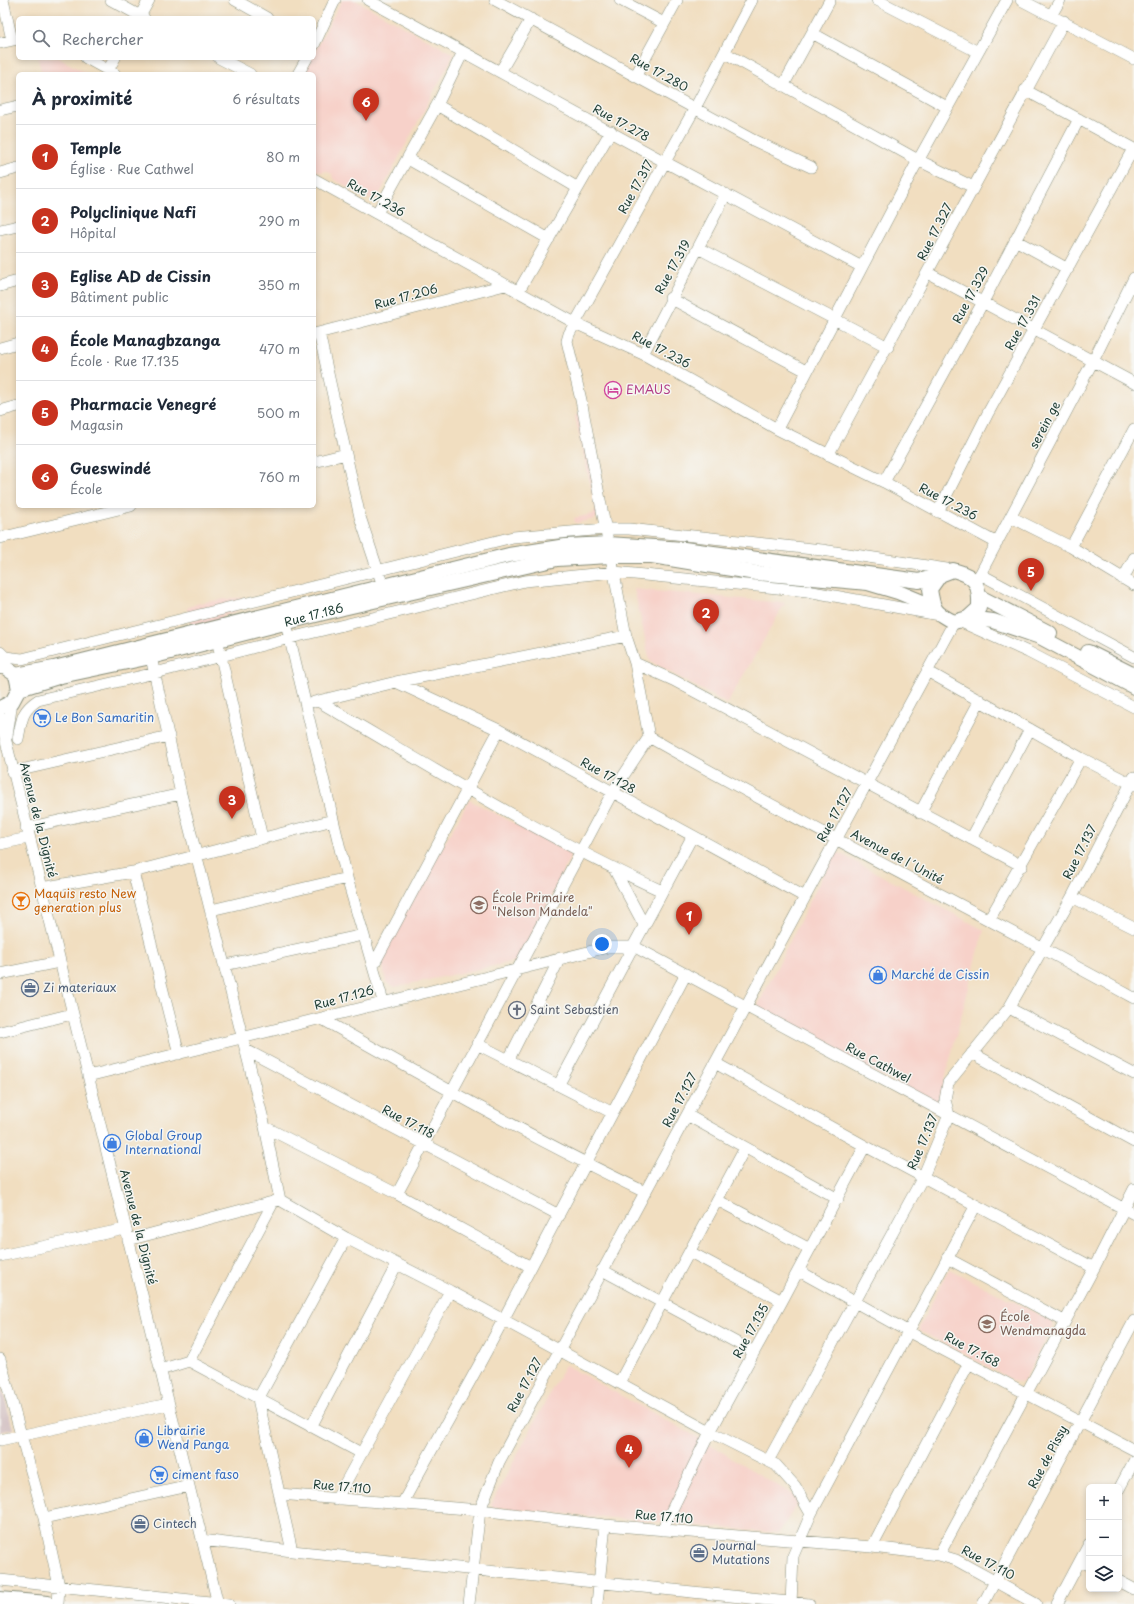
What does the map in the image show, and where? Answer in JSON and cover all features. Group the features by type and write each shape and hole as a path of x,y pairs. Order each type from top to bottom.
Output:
{"highway":[{"path":"0,1600 48,1604"}],"main road":[{"path":"1,666 16,675 54,668 509,555 566,546 609,550 756,572 868,583 898,592 960,620 992,620 1040,637 1134,687"},
{"path":"609,550 684,549 919,581 947,573 966,573 978,578 980,597 979,608 960,620"},
{"name":"Rue 17.186","path":"19,689 61,676 151,657 217,639 521,566 609,550"},
{"path":"935,610 930,589 947,573"},
{"path":"980,597 1134,675"},
{"path":"6,705 19,689 16,675"}],"street":[{"path":"0,43 15,39 3,0"},
{"path":"111,0 139,16"},
{"path":"141,16 149,0"},
{"path":"235,0 263,16"},
{"path":"316,41 336,0"},
{"name":"Rue 17.278","path":"368,0 665,162 862,267"},
{"name":"Rue 17.280","path":"496,0 754,140 811,167"},
{"path":"620,0 664,24"},
{"path":"636,75 677,0"},
{"name":"Rue 17.317","path":"649,737 635,663 626,636 567,340 725,53 752,0"},
{"path":"783,86 830,0"},
{"path":"877,0 978,52"},
{"path":"777,429 806,371 835,319 918,160 1007,0"},
{"path":"1021,0 1052,14 1134,59"},
{"path":"1052,14 1060,0"},
{"path":"500,72 531,19"},
{"name":"Rue 17.327","path":"828,455 928,273 972,187 1064,21"},
{"path":"812,34 948,107"},
{"path":"377,213 437,105 463,52"},
{"path":"725,53 918,160 972,187"},
{"path":"90,60 111,72 114,60"},
{"path":"224,60 246,72"},
{"path":"299,72 306,60"},
{"path":"1025,90 1134,149"},
{"path":"437,105 578,188"},
{"path":"0,110 16,106"},
{"name":"Rue 17.329","path":"884,482 983,302 1079,120"},
{"path":"518,292 610,131"},
{"name":"Rue 17.331","path":"938,512 988,413 1134,149"},
{"path":"408,159 549,239"},
{"path":"0,173 16,169"},
{"name":"Rue 17.236","path":"316,180 575,323 643,354 777,429 884,482 997,543"},
{"name":"Rue 17.319","path":"643,354 670,298 726,194"},
{"path":"0,230 16,226"},
{"path":"1015,240 1068,269"},
{"path":"698,248 888,347"},
{"path":"928,273 1134,383"},
{"name":"serein ge","path":"978,578 1093,361 1134,278"},
{"path":"0,286 16,282"},
{"name":"Rue 17.206","path":"316,334 505,285"},
{"path":"670,298 806,371"},
{"path":"316,334 360,517 380,572 383,586"},
{"path":"0,348 16,344"},
{"path":"0,410 16,406"},
{"path":"1071,547 1134,429"},
{"path":"316,462 346,454"},
{"path":"0,538 103,509"},
{"path":"1011,517 1071,547 1134,585"},
{"path":"0,652 6,657 22,659 380,572 513,537 605,529 629,529 822,550 947,573"},
{"path":"1123,579 1134,558"},
{"path":"18,739 24,713 29,706 38,700 155,673 290,638 525,581 614,572 807,591 935,610"},
{"path":"978,578 1134,657"},
{"path":"960,620 1028,652 1134,707"},
{"name":"Rue 17.127","path":"469,1604 480,1510 499,1462 927,671 960,620"},
{"path":"286,623 347,878 384,1001"},
{"path":"305,704 396,682 626,636"},
{"path":"217,639 262,838"},
{"path":"151,657 181,794 265,1127 277,1201 189,1361 160,1370"},
{"path":"635,663 674,680 920,813 1022,866"},
{"path":"927,671 1082,758 1133,782"},
{"name":"Rue 17.128","path":"396,682 499,730 692,837 805,897"},
{"path":"920,813 980,700"},
{"path":"318,701 467,789 614,869 662,891"},
{"path":"6,705 6,742"},
{"name":"Avenue de la Dignité","path":"0,717 12,772 202,1540 222,1604"},
{"path":"971,839 1030,729"},
{"path":"374,964 499,730"},
{"path":"12,772 168,736"},
{"path":"397,1194 612,793 649,737"},
{"name":"Avenue de l´Unité","path":"649,737 749,794 1043,947 1134,998"},
{"path":"989,920 1022,866 1082,758"},
{"name":"Rue 17.137","path":"768,1461 923,1177 949,1115 944,1100 948,1083 1009,1008 1072,897 1133,782"},
{"path":"0,844 27,833 181,794"},
{"path":"41,888 133,872 197,854 333,820"},
{"path":"559,1084 692,837"},
{"path":"614,869 644,925"},
{"path":"133,872 179,1054"},
{"path":"211,910 347,878"},
{"path":"1072,897 1133,924"},
{"path":"225,965 364,935"},
{"name":"Rue 17.126","path":"88,1076 322,1018 384,1001 608,947"},
{"name":"Rue Cathwel","path":"608,947 634,947 1134,1214"},
{"path":"508,1059 560,958"},
{"path":"0,974 59,962"},
{"path":"402,1504 502,1321 586,1164 611,1112 686,974"},
{"path":"1009,1008 1134,1074"},
{"path":"0,1032 72,1014"},
{"path":"322,1018 451,1093 586,1164 645,1192"},
{"path":"477,1044 559,1084 611,1112"},
{"name":"Rue 17.118","path":"246,1050 424,1145 558,1214"},
{"path":"972,1053 1134,1142"},
{"path":"715,1063 865,1146 1094,1268"},
{"path":"687,1115 838,1199"},
{"path":"265,1127 397,1194 530,1267"},
{"name":"Rue 17.135","path":"662,1530 710,1432 799,1271 865,1146"},
{"path":"619,1383 745,1148"},
{"path":"939,1555 1064,1321 1094,1268 1134,1189"},
{"path":"718,1200 810,1249"},
{"path":"0,1256 127,1234 277,1201 710,1432 768,1461 784,1472 795,1486 811,1514"},
{"path":"791,1603 793,1556 811,1514 976,1205"},
{"path":"292,1551 258,1400 346,1238"},
{"path":"690,1252 782,1302"},
{"path":"948,1258 1064,1321"},
{"path":"311,1427 397,1264"},
{"path":"602,1270 754,1352"},
{"name":"Rue 17.168","path":"799,1271 909,1332 1026,1392 1134,1450"},
{"path":"336,1500 450,1292"},
{"name":"Rue de Pissy","path":"983,1604 1134,1321"},
{"path":"0,1359 44,1518 59,1586 58,1604"},
{"path":"189,1361 258,1400 361,1453"},
{"path":"872,1547 969,1363"},
{"path":"0,1440 168,1404"},
{"path":"1122,1484 1134,1461"},
{"path":"44,1518 189,1486"},
{"name":"Rue 17.110","path":"279,1494 336,1500 480,1510 605,1525 872,1547 939,1555 956,1560 1036,1604"},
{"path":"597,1604 605,1525"},
{"path":"202,1540 292,1551 473,1568 809,1604"},
{"path":"1057,1604 1084,1563"},
{"path":"0,1580 222,1604"},
{"path":"1122,1583 1134,1589"}],"shaded area":[{"path":"342,0 355,0 452,53 453,56 378,197 372,200 333,179 332,174 326,171 320,172 316,170 316,72 303,72 310,60 316,60 316,48"},
{"path":"38,60 62,60 84,72 42,72"},
{"path":"580,414 601,511 595,519 575,523 574,518 593,514 596,510 575,416"},
{"path":"634,589 785,603 727,704 650,661"},
{"path":"243,598 245,604 234,612 222,616 224,624 192,629 187,608 199,603"},
{"name":"École Primaire \"Nelson Mandela\"","path":"469,800 572,853 521,960 395,987 386,982 381,956"},
{"path":"835,851 984,930 938,1105 755,1011"},
{"name":"École Wendmanagda","path":"949,1269 1052,1321 1053,1326 1023,1382 1018,1383 920,1331 919,1327"},
{"path":"565,1365 697,1437 800,1499 779,1533 492,1507 491,1504"},
{"path":"0,1382 13,1429 0,1432"}],"place":[{"name":"Gueswindé","path":"366,121"},
{"name":"EMAUS","path":"613,390"},
{"name":"Pharmacie Venegré","path":"1031,591"},
{"name":"Polyclinique Nafi","path":"706,632"},
{"name":"Le Bon Samaritin","path":"42,718"},
{"name":"Eglise AD de Cissin","path":"232,819"},
{"name":"Maquis resto New generation plus","path":"21,901"},
{"name":"École Primaire \"Nelson Mandela\"","path":"479,905"},
{"name":"Temple","path":"689,935"},
{"name":"Marché de Cissin","path":"878,975"},
{"name":"Zi materiaux","path":"30,988"},
{"name":"Saint Sebastien","path":"517,1010"},
{"name":"Global Group International","path":"112,1143"},
{"name":"École Wendmanagda","path":"987,1324"},
{"name":"Librairie Wend Panga","path":"144,1438"},
{"name":"École Managbzanga","path":"629,1468"},
{"name":"ciment faso","path":"159,1475"},
{"name":"Cintech","path":"140,1524"},
{"name":"Journal Mutations","path":"699,1553"}]}
